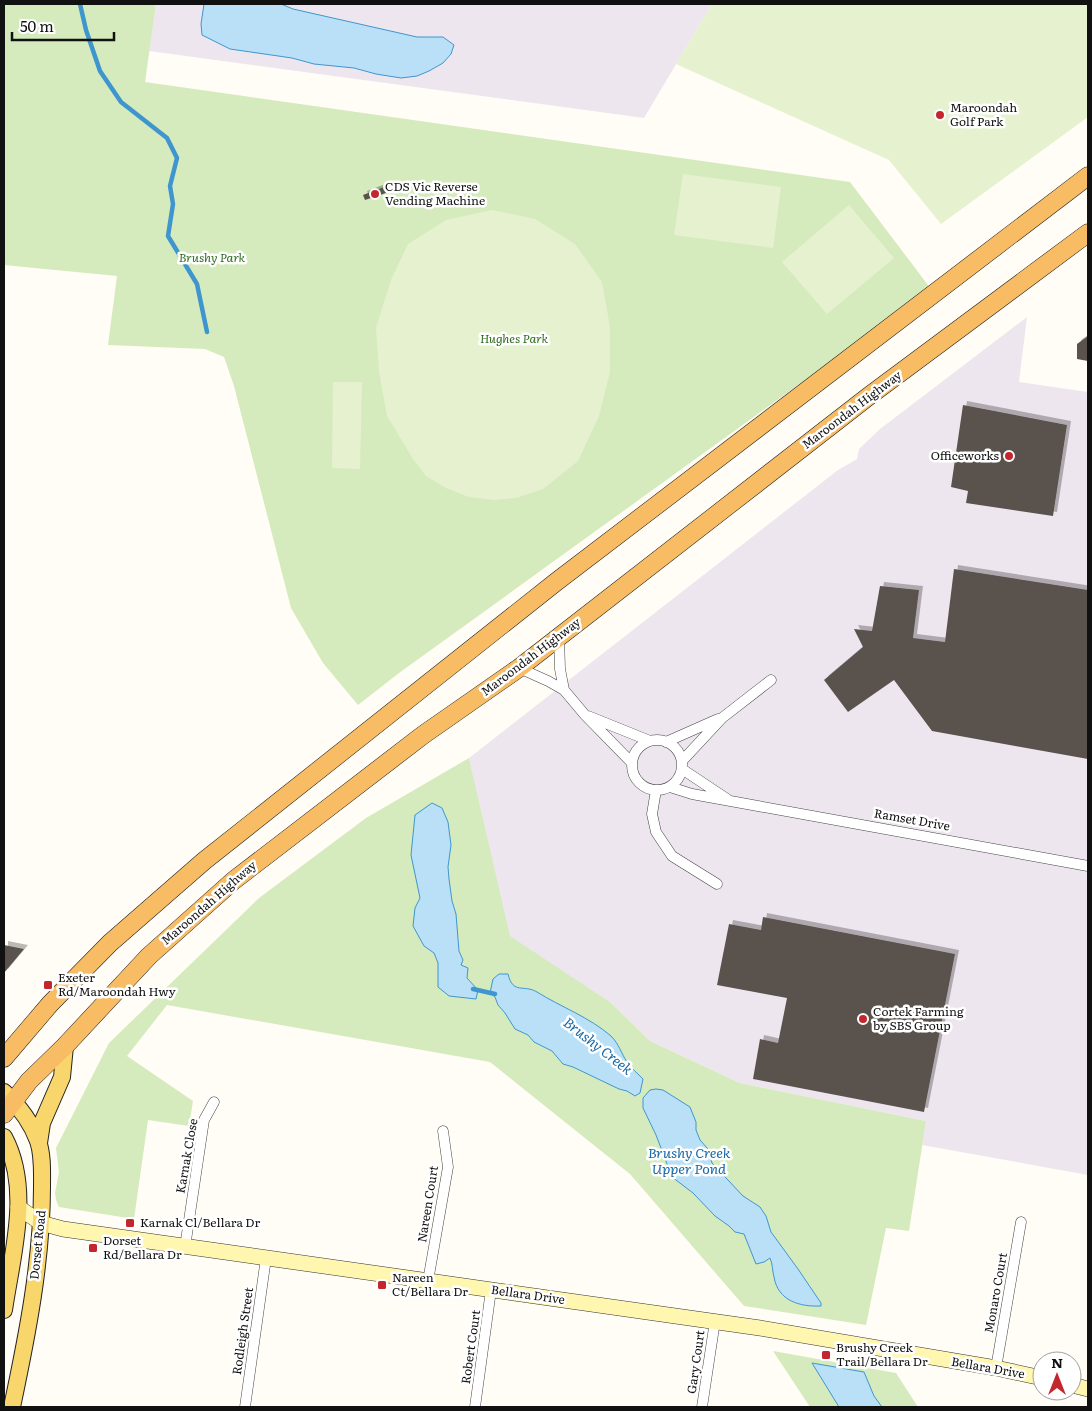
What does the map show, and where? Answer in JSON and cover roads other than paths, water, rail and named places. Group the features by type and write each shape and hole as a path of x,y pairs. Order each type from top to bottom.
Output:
{"highway":[{"path":"4,1058 50,1004 110,943 204,860 556,582 1088,176"},
{"name":"Maroondah Highway","path":"7,1102 65,1046 149,956 233,881 423,735 519,668 869,396 1088,233"}],"main road":[{"path":"39,1143 42,1122 62,1077 65,1046"},
{"name":"Dorset Road","path":"7,1102 30,1122 39,1143 42,1176 41,1223 35,1276 12,1407"},
{"name":"Dorset Road","path":"4,1137 11,1152 14,1167 18,1208 4,1310"},
{"path":"4,1196 18,1208"},
{"name":"Bellara Drive","path":"18,1208 41,1223 64,1229 715,1321 996,1368 1032,1376"},
{"path":"9,1273 35,1276"}],"street":[{"path":"559,636 560,669 564,690"},
{"path":"519,668 564,690 585,715 632,763"},
{"path":"682,765 676,749 666,742 658,740 643,744 638,749 632,763 632,771 636,779 648,789 656,790 670,786 680,776 682,765 722,718 770,680"},
{"path":"585,715 650,741"},
{"path":"666,742 722,718"},
{"name":"Ramset Drive","path":"682,765 731,801"},
{"name":"Ramset Drive","path":"670,786 692,794 1088,866"},
{"path":"656,790 652,814 656,832 672,856 717,884"},
{"name":"Karnak Close","path":"185,1246 204,1120 214,1102"},
{"name":"Nareen Court","path":"428,1281 448,1167 443,1131"},
{"name":"Monaro Court","path":"996,1368 1021,1222"},
{"name":"Rodleigh Street","path":"245,1407 266,1258"},
{"name":"Robert Court","path":"475,1407 491,1290"},
{"name":"Gary Court","path":"702,1407 715,1321"}],"water":[{"path":"204,4 281,4 293,9 417,37 443,37 454,45 451,54 443,63 417,76 401,78 354,68 314,64 292,58 230,49 202,35 201,24"},
{"path":"432,803 442,808 448,822 451,845 448,867 449,879 456,914 459,951 463,960 461,965 468,968 467,978 478,990 476,999 449,996 438,987 438,963 434,953 424,946 413,926 415,908 420,898 411,855 415,815"},
{"path":"499,974 508,974 513,985 516,987 537,992 584,1018 611,1036 625,1059 643,1079 640,1093 635,1096 563,1064 552,1051 515,1029 498,1005 495,997 490,993 493,979"},
{"name":"Brushy Creek Upper Pond","path":"650,1090 663,1090 690,1107 696,1122 696,1130 700,1140 708,1149 712,1163 743,1196 760,1207 766,1216 771,1232 821,1303 821,1306 798,1304 785,1297 776,1285 770,1258 756,1264 744,1234 735,1232 715,1216 693,1193 672,1177 656,1135 643,1108 643,1098"},
{"path":"812,1363 864,1372 874,1396 882,1407 839,1407"}],"waterway":[{"name":"Brushy Creek","path":"80,4 86,30 100,71 121,102 167,138 177,158 170,186 173,204 168,236 197,284 207,332"},
{"name":"Brushy Creek","path":"473,989 495,994"}],"place":[{"name":"Maroondah Golf Park","path":"940,115"},
{"name":"CDS Vic Reverse Vending Machine","path":"375,194"},
{"name":"Officeworks","path":"1009,456"},
{"name":"Exeter Rd/Maroondah Hwy","path":"48,985"},
{"name":"Cortek Farming by SBS Group","path":"863,1019"},
{"name":"Karnak Cl/Bellara Dr","path":"130,1223"},
{"name":"Dorset Rd/Bellara Dr","path":"93,1248"},
{"name":"Nareen Ct/Bellara Dr","path":"382,1285"},
{"name":"Brushy Creek Trail/Bellara Dr","path":"826,1355"}],"park label":[{"name":"Brushy Park","path":"212,258"},
{"name":"Hughes Park","path":"514,339"}]}
